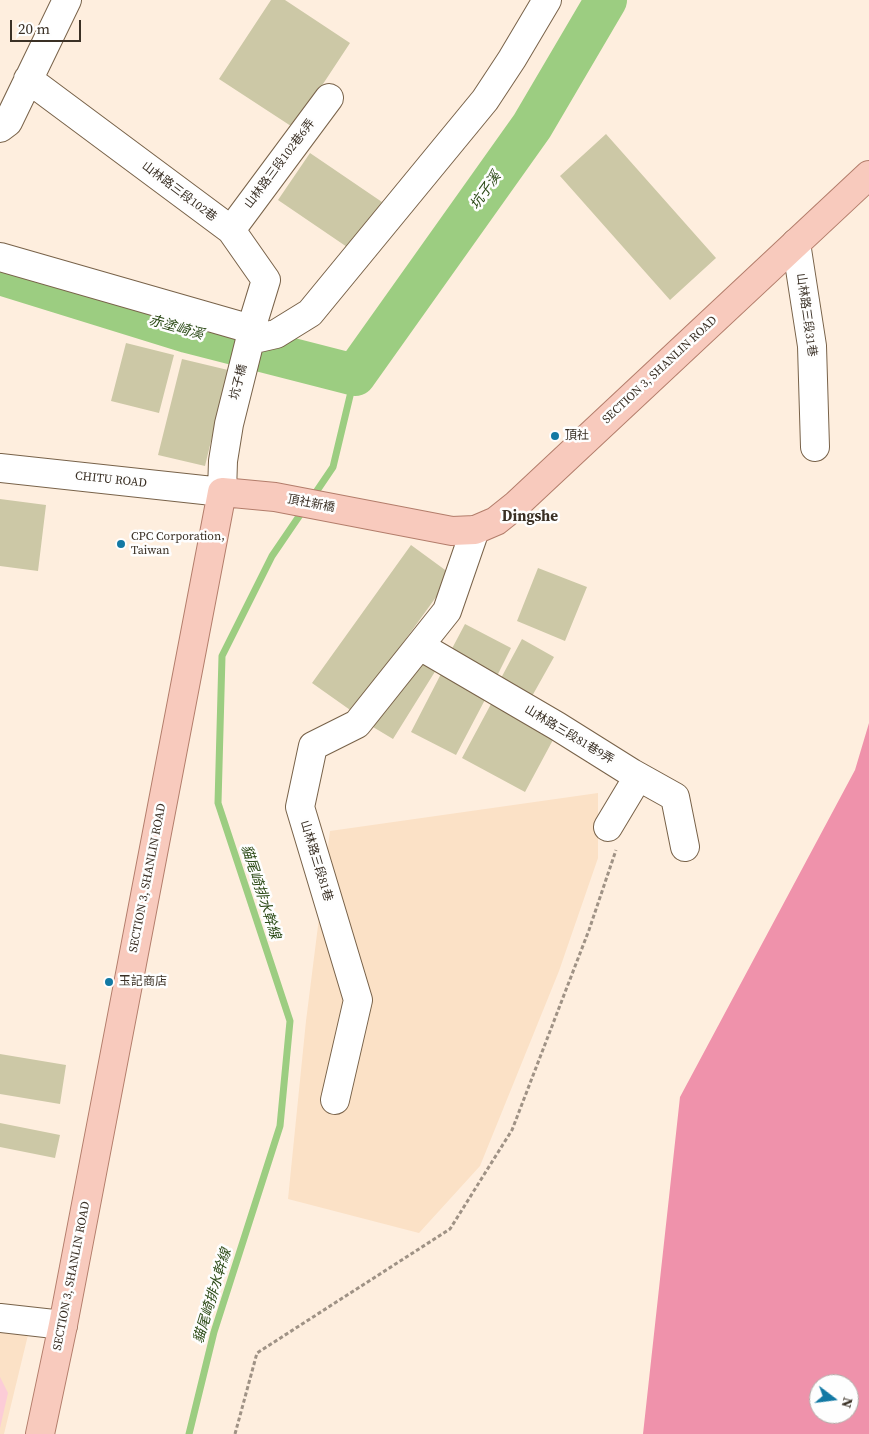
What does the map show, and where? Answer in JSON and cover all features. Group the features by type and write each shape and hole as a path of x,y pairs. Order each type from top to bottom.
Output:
{"main road":[{"name":"SECTION 3, SHANLIN ROAD","path":"347,511 452,532 475,530 496,521 516,506 869,175"},
{"name":"SECTION 3, SHANLIN ROAD","path":"40,1434 63,1324 222,492"},
{"name":"頂社新橋","path":"222,492 275,497 347,511"}],"street":[{"path":"0,128 8,122 67,0"},
{"path":"0,257 251,335 276,334 310,313 485,100 547,0"},
{"name":"山林路三段102巷","path":"28,79 231,230 266,280 251,335"},
{"name":"山林路三段102巷6弄","path":"231,230 329,98"},
{"name":"山林路三段31巷","path":"796,243 812,346 815,447"},
{"name":"坑子橋","path":"222,492 223,461 229,424 251,335"},
{"name":"CHITU ROAD","path":"0,468 222,492"},
{"name":"山林路三段81巷","path":"335,1100 358,1000 300,807 313,746 357,724 447,611 475,530"},
{"name":"山林路三段81巷9弄","path":"420,646 557,726 638,777 675,797 685,847"},
{"path":"608,827 638,777"},
{"path":"0,1318 63,1324"}],"path":[{"path":"235,1434 257,1353 450,1229 512,1130 589,930 616,850 608,827"}],"shaded area":[{"path":"869,723 869,1434 643,1434 680,1097 855,770"},
{"path":"598,793 598,858 559,971 480,1166 419,1233 288,1199 306,1021 330,831"},
{"path":"0,1330 28,1335 4,1434 0,1434"},
{"path":"0,1377 8,1393 0,1428"}],"building":[{"path":"271,0 285,0 350,43 294,128 219,79"},
{"path":"606,134 716,258 670,300 560,176"},
{"path":"310,153 382,202 350,249 278,200"},
{"path":"126,343 174,355 159,413 111,401"},
{"path":"182,359 228,370 205,466 158,455"},
{"path":"0,499 46,505 38,571 0,566"},
{"path":"411,545 452,575 353,712 312,683"},
{"path":"538,568 587,587 565,641 517,621"},
{"path":"465,624 511,648 494,682 447,658"},
{"path":"522,639 554,657 531,698 500,680"},
{"path":"416,658 436,670 393,739 373,727"},
{"path":"443,670 488,694 456,755 411,732"},
{"path":"491,704 554,738 525,792 462,758"},
{"path":"0,1054 66,1065 60,1104 0,1094"},
{"path":"0,1123 60,1135 55,1158 0,1147"}],"waterway":[{"name":"坑子溪","path":"0,274 187,332 355,375 532,126 606,0"},
{"name":"貓尾崎排水幹線","path":"312,498 333,467 355,375"},
{"name":"貓尾崎排水幹線","path":"189,1434 214,1332 280,1126 290,1021 218,803 222,656 272,556 304,509"}],"place":[{"name":"頂社","path":"555,436"},
{"name":"CPC Corporation, Taiwan","path":"121,544"},
{"name":"玉記商店","path":"109,982"}],"district":[{"name":"Dingshe","path":"530,517"}],"water label":[{"name":"赤塗崎溪","path":"176,328"}]}
